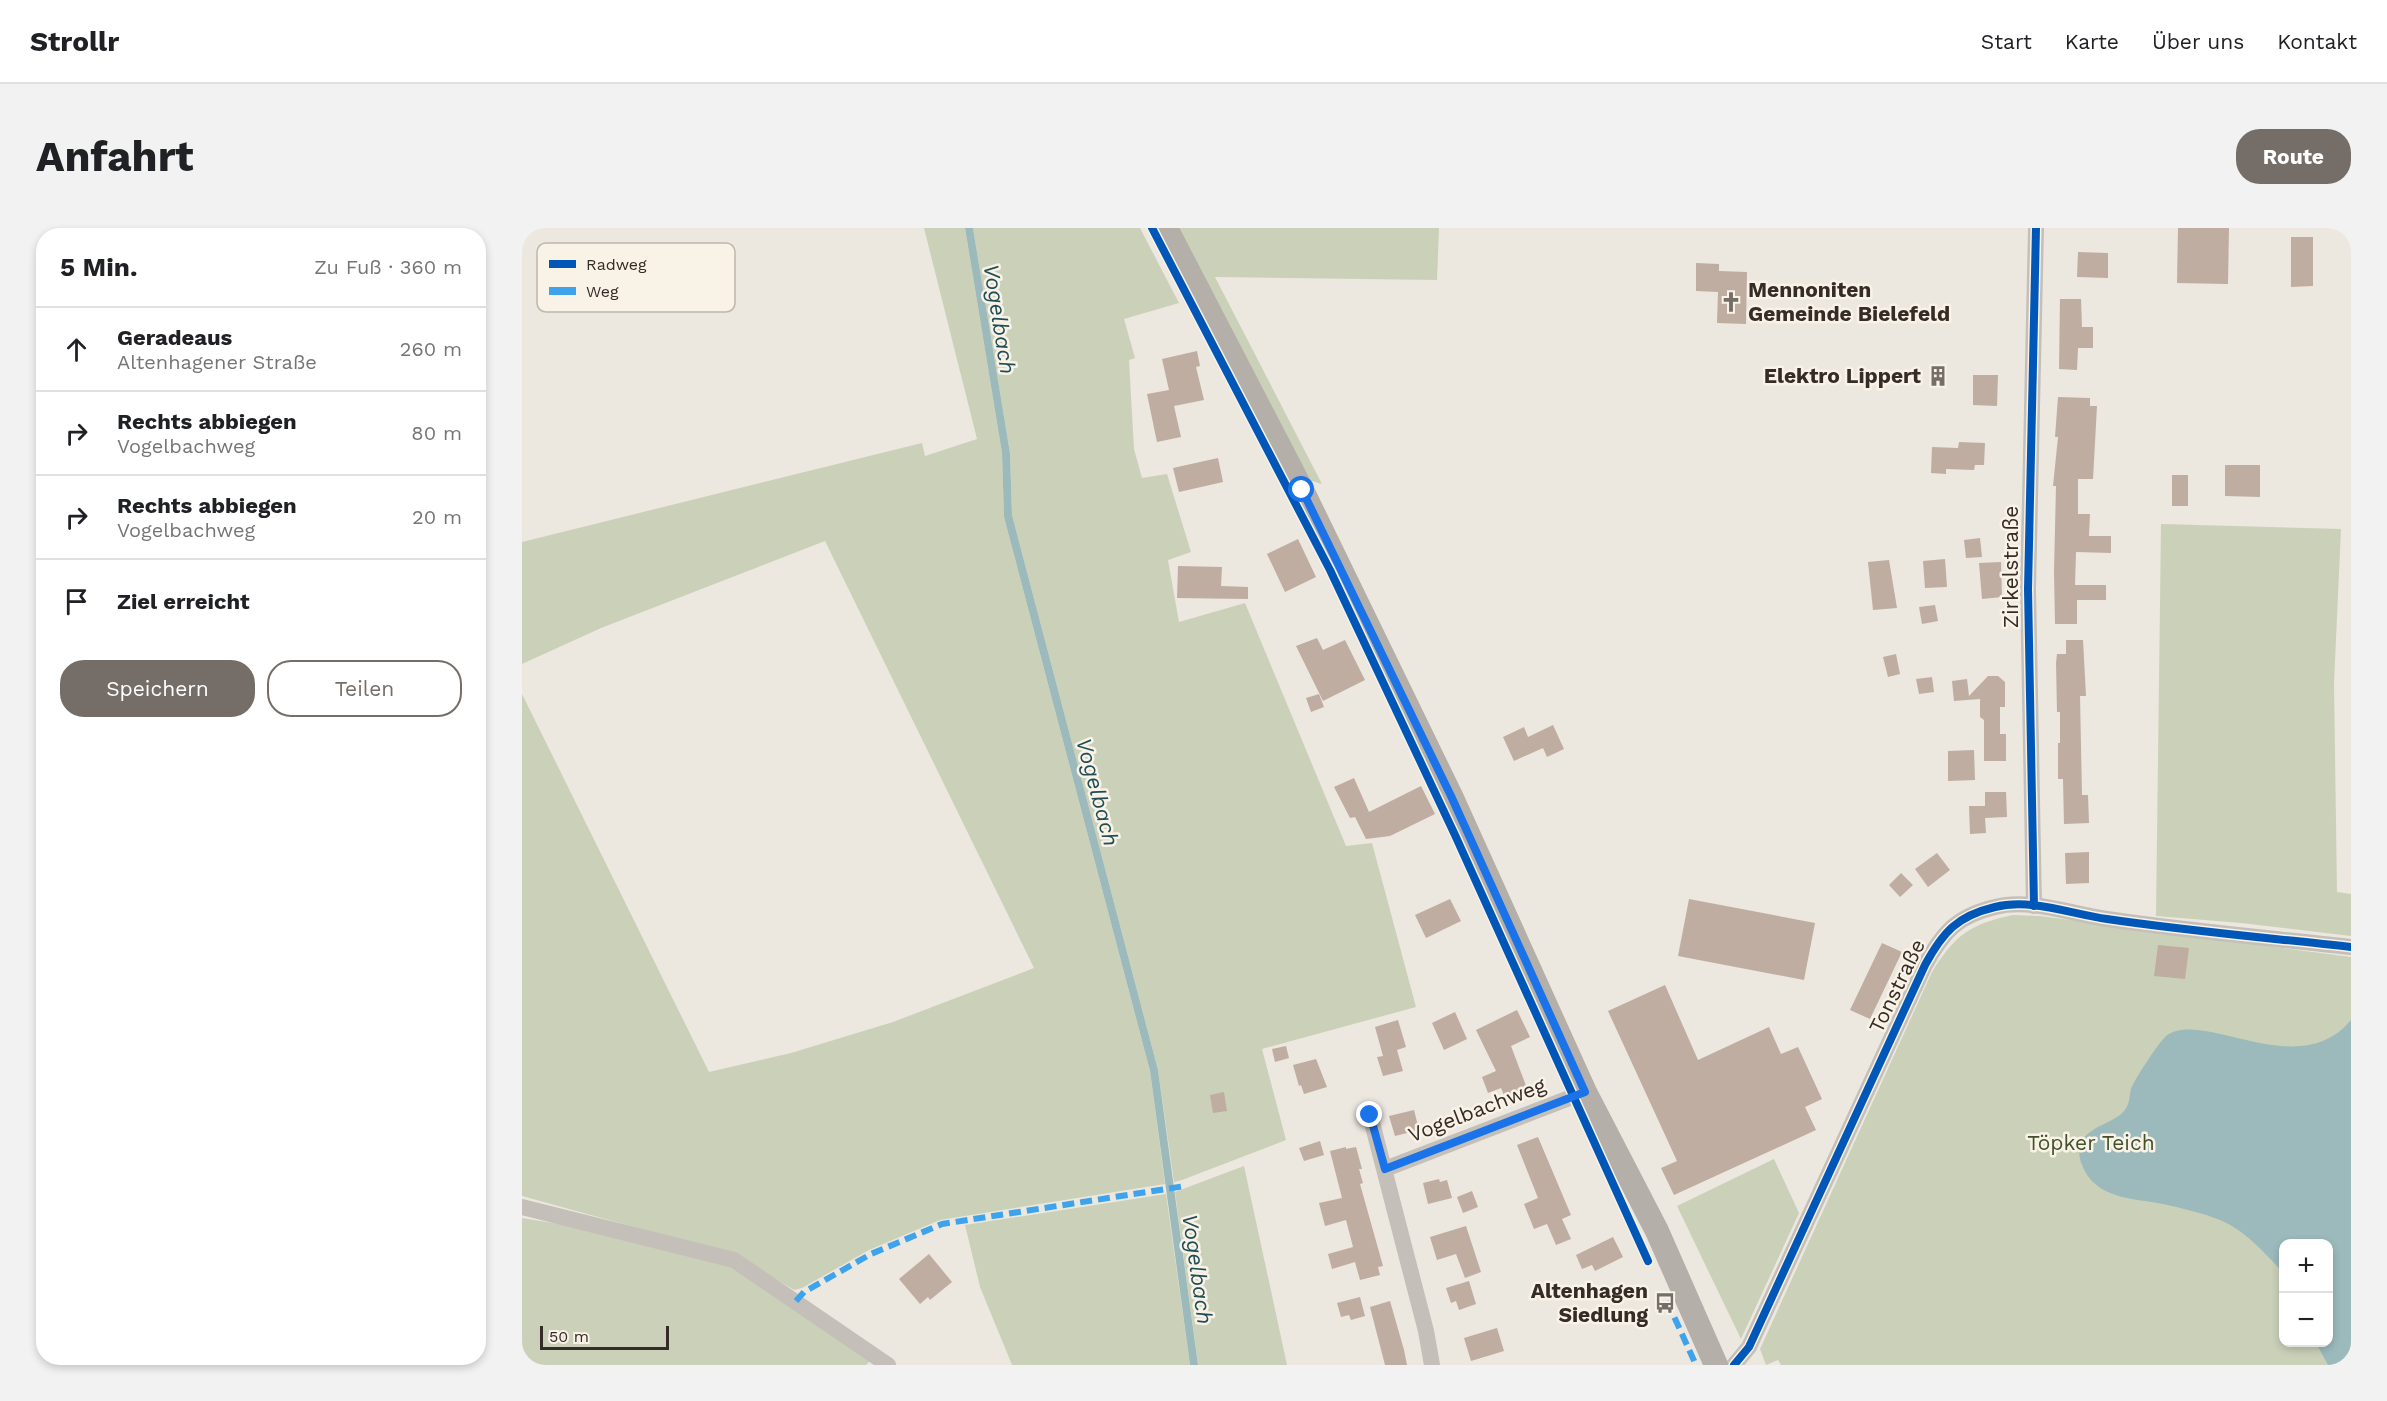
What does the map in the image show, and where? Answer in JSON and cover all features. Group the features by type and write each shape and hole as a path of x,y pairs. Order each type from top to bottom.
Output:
{"main road":[{"path":"1166,228 1302,490 1426,744 1585,1092 1657,1231 1716,1365"}],"street":[{"name":"Zirkelstraße","path":"2034,906 2028,589 2036,228"},
{"name":"Tonstraße","path":"1734,1365 1749,1347 1920,976 1938,941 1951,926 1977,911 1997,906 2034,906 2106,919 2351,947"},
{"name":"Vogelbachweg","path":"1385,1169 1585,1092"},
{"name":"Vogelbachweg","path":"1370,1115 1426,1331 1432,1365"},
{"path":"522,1206 734,1260 888,1365"}],"green space":[{"path":"924,228 965,228 1002,453 1004,517 1150,1071 1165,1184 940,1220 869,1250 802,1288 794,1290 735,1255 522,1196 522,694 709,1072 791,1053 893,1022 1034,968 825,541 601,628 522,664 522,542 922,443 925,456 977,439"},
{"path":"973,228 1140,228 1179,303 1124,319 1135,358 1129,360 1134,449 1142,478 1167,474 1191,552 1168,560 1179,622 1245,603 1346,846 1372,843 1416,1007 1262,1049 1286,1140 1174,1182 1158,1070 1012,515 1010,453"},
{"path":"1177,228 1439,228 1437,280 1215,277 1322,484 1308,480"},
{"path":"2161,524 2341,529 2334,683 2337,892 2351,894 2351,936 2156,916"},
{"name":"Töpker Teich","path":"2013,915 2040,916 2351,957 2351,1365 1781,1365 1778,1360 1766,1365 1760,1349 1932,972 1956,940 1985,922"},
{"path":"1774,1159 1799,1213 1741,1339 1677,1206"},
{"path":"1244,1166 1287,1365 1198,1365 1175,1192"},
{"path":"1166,1194 1190,1365 1012,1365 980,1287 965,1225"},
{"path":"522,1218 596,1230 732,1265 871,1360 866,1365 522,1365"}],"water":[{"path":"965,228 973,228 1010,453 1012,515 1158,1070 1198,1365 1190,1365 1150,1071 1004,517 1002,453"},
{"path":"2351,1020 2351,1365 2328,1365 2318,1347 2333,1347 2333,1239 2279,1239 2279,1268 2246,1236 2220,1220 2185,1209 2127,1198 2105,1191 2088,1176 2081,1162 2079,1151 2084,1137 2124,1111 2137,1078 2166,1036 2182,1030 2203,1031 2279,1046 2305,1046 2329,1038"}],"building":[{"path":"2178,228 2229,228 2228,284 2177,283"},
{"path":"2291,237 2313,237 2313,286 2291,287"},
{"path":"2078,252 2108,253 2108,278 2077,277"},
{"path":"1696,263 1719,264 1719,271 1747,272 1746,324 1717,323 1718,292 1696,291"},
{"path":"2060,299 2081,299 2082,327 2093,327 2093,348 2078,348 2077,370 2059,369"},
{"path":"1197,351 1200,366 1196,367 1204,400 1174,406 1181,437 1157,442 1147,394 1169,390 1162,359"},
{"path":"1973,375 1998,375 1997,406 1973,405"},
{"path":"2058,397 2090,398 2090,406 2097,406 2093,479 2078,479 2078,514 2090,514 2089,536 2111,536 2111,553 2076,552 2075,585 2106,585 2106,600 2077,600 2077,624 2055,624 2056,486 2053,486 2058,437 2055,437"},
{"path":"1959,442 1985,443 1984,465 1975,465 1974,470 1946,469 1946,474 1931,473 1932,447 1958,448"},
{"path":"1218,458 1223,482 1179,492 1173,468"},
{"path":"2225,465 2260,465 2260,497 2225,496"},
{"path":"2172,475 2188,475 2188,506 2172,506"},
{"path":"1980,538 1982,557 1966,558 1964,540"},
{"path":"1298,539 1316,577 1285,592 1267,554"},
{"path":"1945,559 1947,587 1925,588 1923,561"},
{"path":"1889,560 1897,608 1873,610 1868,562"},
{"path":"2001,562 2002,597 1982,599 1979,563"},
{"path":"1178,566 1222,567 1221,586 1248,587 1248,599 1177,598"},
{"path":"1935,605 1938,621 1922,624 1919,607"},
{"path":"1317,638 1323,650 1345,640 1365,680 1323,701 1296,646"},
{"path":"2066,640 2083,640 2086,696 2080,696 2082,795 2088,795 2089,823 2064,824 2063,779 2058,779 2060,712 2057,712 2056,663 2057,654 2066,654"},
{"path":"1896,654 1900,674 1888,677 1883,657"},
{"path":"1988,676 1998,676 2005,682 2005,707 2000,707 2000,734 2006,734 2006,761 1984,761 1984,720 1980,717 1980,699 1954,701 1952,681 1967,679 1969,696"},
{"path":"1932,677 1934,692 1919,694 1916,679"},
{"path":"1319,694 1324,707 1311,712 1306,698"},
{"path":"1553,725 1564,749 1547,757 1543,748 1514,761 1503,737 1524,727 1528,737"},
{"path":"1974,750 1975,780 1948,781 1948,751"},
{"path":"1354,778 1369,812 1421,786 1435,814 1390,836 1366,839 1355,817 1350,818 1334,787"},
{"path":"1985,792 2006,792 2007,817 1985,818 1986,833 1970,834 1969,806 1985,806"},
{"path":"2089,852 2089,883 2066,884 2065,853"},
{"path":"1937,853 1950,870 1928,887 1915,869"},
{"path":"1901,873 1913,885 1900,897 1889,885"},
{"path":"1450,899 1461,921 1426,938 1415,915"},
{"path":"1689,899 1815,923 1804,980 1678,956"},
{"path":"1882,943 1902,952 1870,1019 1850,1010"},
{"path":"2158,945 2189,948 2185,979 2154,976"},
{"path":"1665,985 1698,1060 1769,1027 1781,1054 1798,1047 1822,1099 1805,1107 1816,1130 1674,1195 1661,1168 1677,1161 1608,1011"},
{"path":"1517,1010 1530,1037 1511,1046 1528,1091 1506,1100 1501,1088 1488,1093 1482,1077 1496,1071 1476,1030"},
{"path":"1455,1012 1467,1039 1444,1050 1432,1023"},
{"path":"1398,1020 1406,1047 1397,1050 1403,1071 1383,1076 1377,1057 1383,1056 1375,1027"},
{"path":"1286,1046 1289,1058 1275,1062 1272,1049"},
{"path":"1316,1059 1327,1087 1304,1094 1301,1085 1299,1086 1293,1065"},
{"path":"1224,1092 1227,1111 1213,1113 1210,1095"},
{"path":"1414,1110 1419,1130 1395,1136 1389,1116"},
{"path":"1538,1137 1571,1215 1562,1219 1571,1239 1556,1245 1547,1224 1534,1229 1524,1204 1538,1198 1517,1145"},
{"path":"1320,1141 1324,1155 1304,1161 1299,1148"},
{"path":"1346,1147 1346,1149 1356,1147 1362,1169 1359,1169 1363,1183 1360,1184 1383,1266 1378,1267 1380,1275 1360,1280 1355,1262 1332,1269 1328,1254 1353,1247 1346,1220 1325,1226 1319,1203 1342,1198 1330,1151"},
{"path":"1439,1179 1440,1182 1447,1180 1452,1198 1428,1204 1423,1183"},
{"path":"1472,1191 1478,1207 1463,1213 1457,1197"},
{"path":"1466,1226 1481,1272 1465,1278 1456,1254 1437,1260 1430,1237"},
{"path":"1613,1237 1623,1257 1595,1271 1592,1265 1582,1269 1576,1255"},
{"path":"929,1254 952,1282 930,1300 928,1297 920,1304 899,1279"},
{"path":"1469,1281 1476,1304 1459,1310 1456,1301 1451,1303 1446,1288"},
{"path":"1360,1297 1365,1316 1351,1320 1349,1315 1341,1317 1337,1303"},
{"path":"1390,1301 1407,1365 1385,1365 1370,1307"},
{"path":"1497,1328 1504,1351 1471,1361 1464,1338"}],"marked path":[{"path":"796,1301 804,1292 871,1254 942,1224 1185,1186"},
{"path":"1667,1301 1696,1365"}],"cycle path":[{"path":"1152,228 1330,570 1455,835 1648,1261"},
{"path":"2034,906 2028,589 2036,228"},
{"path":"1734,1365 1749,1347 1925,965 1938,943 1952,927 1982,911 2023,904 2093,917 2198,931 2351,947"}],"place":[{"name":"Mennoniten Gemeinde Bielefeld","path":"1731,302"},
{"name":"Elektro Lippert","path":"1938,376"},
{"name":"Altenhagen Siedlung","path":"1665,1303"}],"route":[{"path":"1302,490 1451,796 1585,1092 1385,1169 1370,1115"}],"water label":[{"name":"Vogelbach","path":"1000,319"},
{"name":"Vogelbach","path":"1098,792"},
{"name":"Vogelbach","path":"1198,1269"}]}
